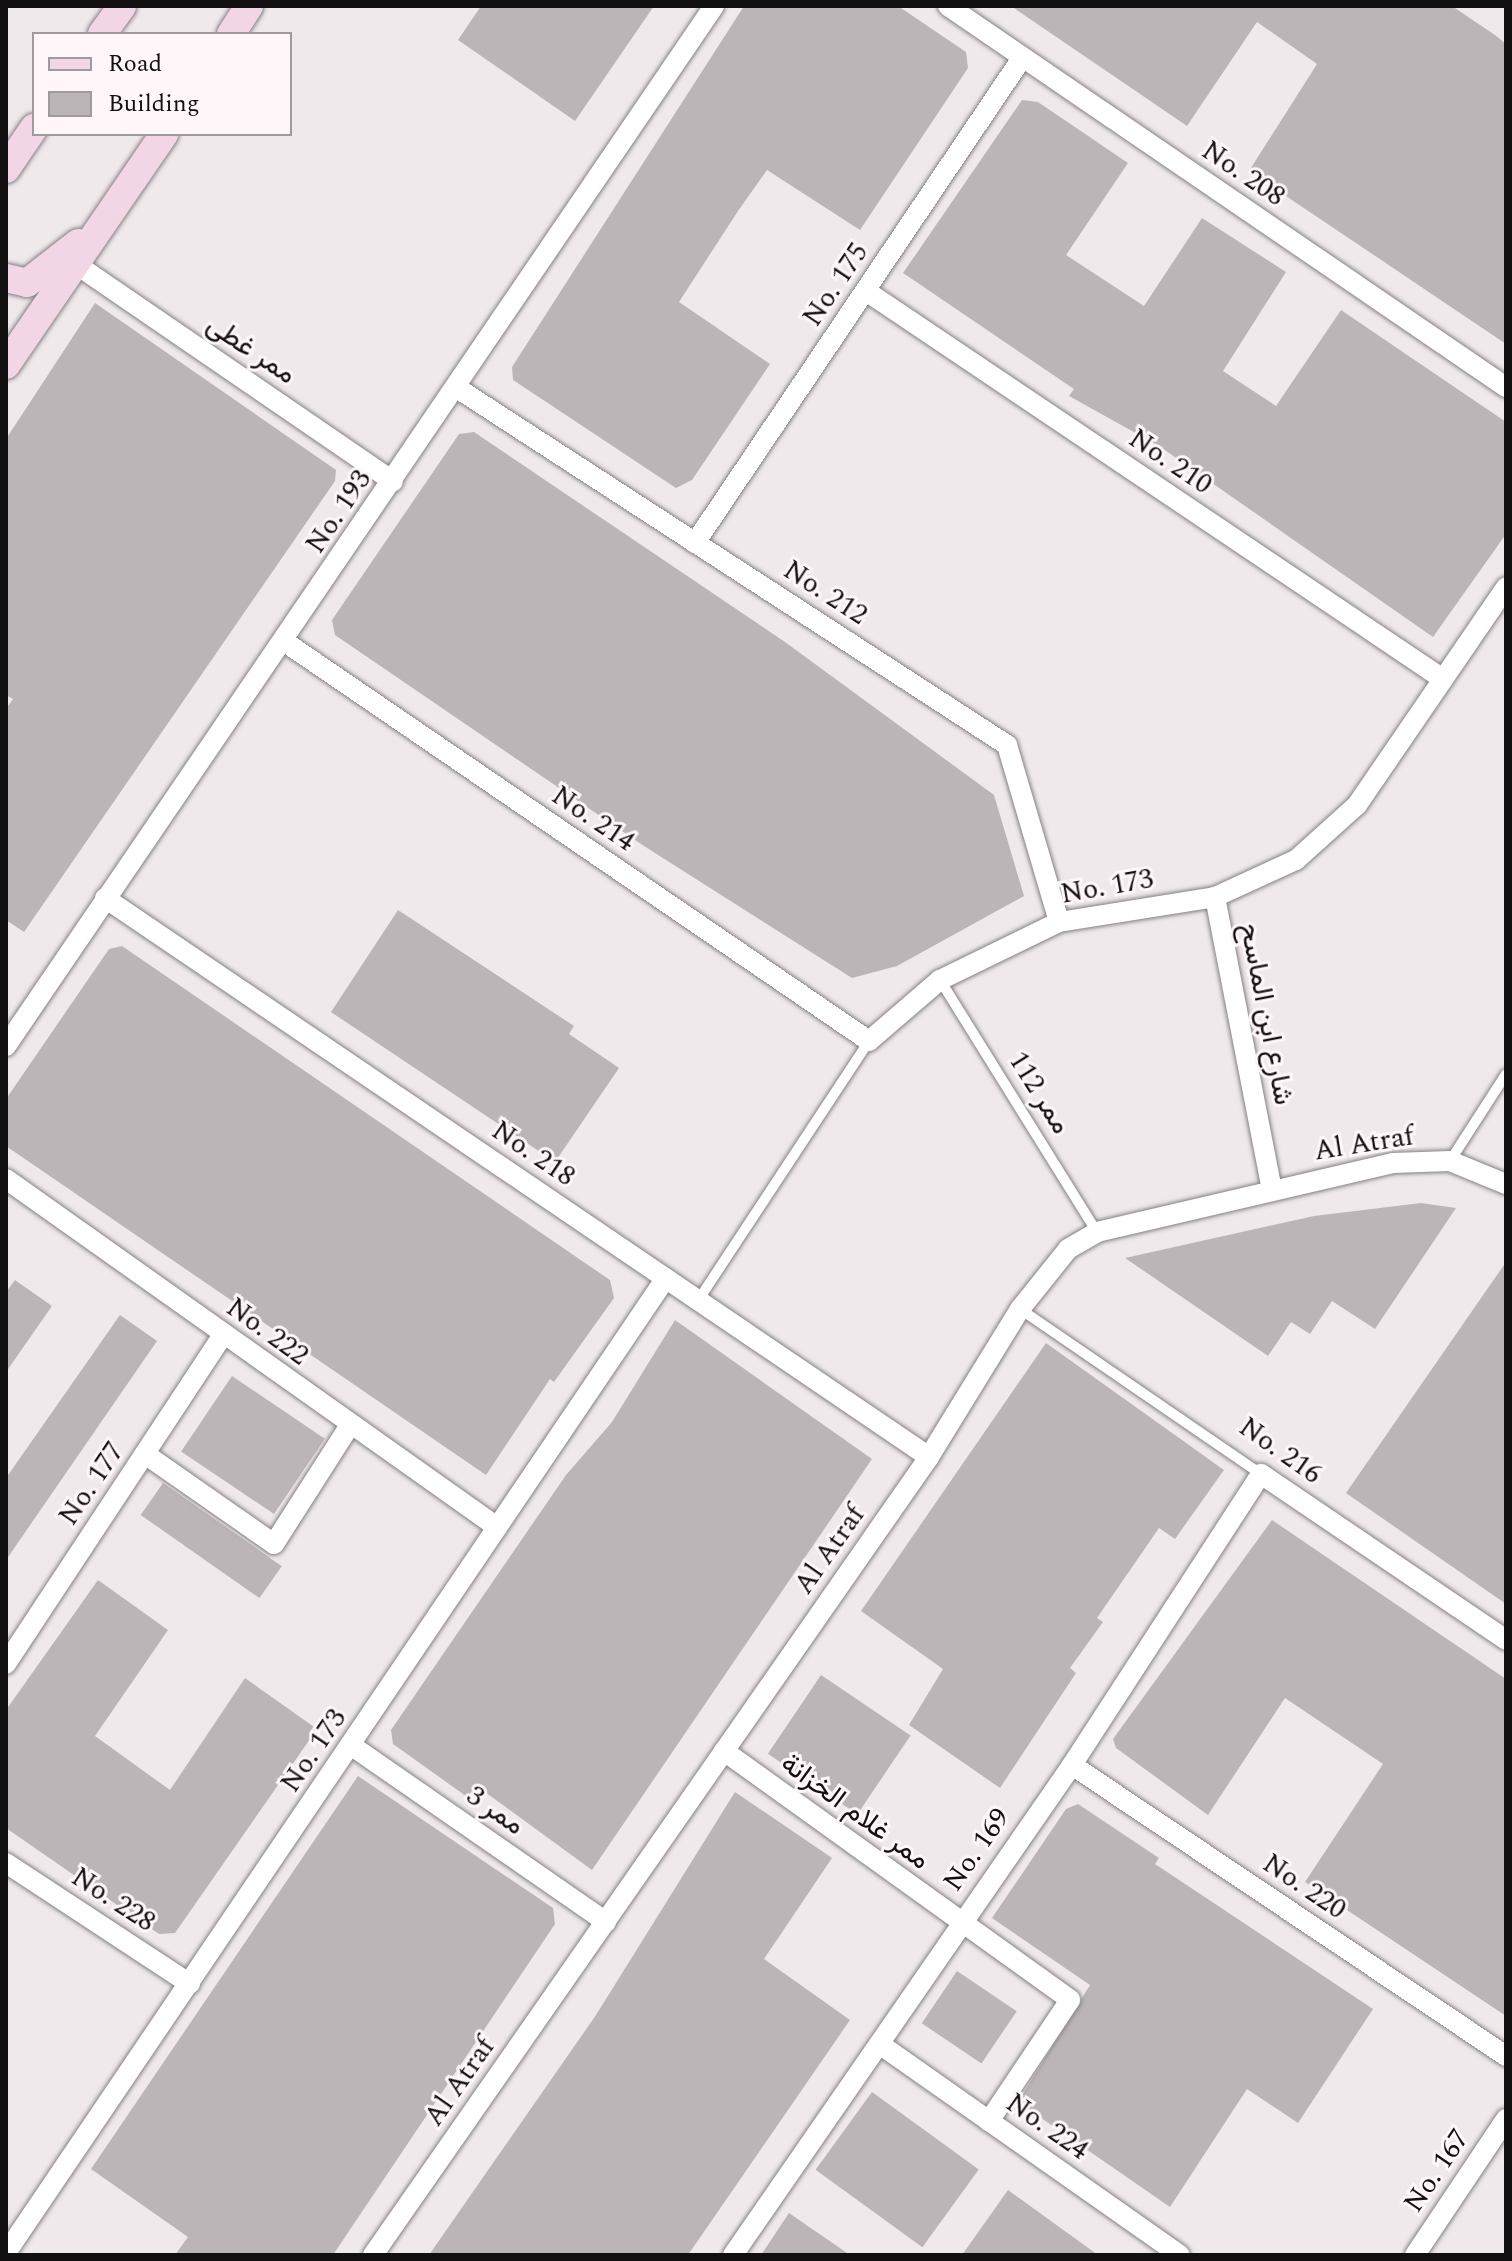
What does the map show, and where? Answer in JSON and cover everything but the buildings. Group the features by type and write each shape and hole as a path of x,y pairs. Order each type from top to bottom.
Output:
{"main road":[{"path":"103,32 122,6"},
{"path":"232,32 249,6"},
{"path":"6,365 163,136"},
{"path":"6,278 27,283 39,276 120,200"}],"street":[{"name":"No. 193","path":"6,1046 105,898 285,642 714,6"},
{"name":"No. 208","path":"948,6 1506,387"},
{"name":"No. 175","path":"695,543 1022,58"},
{"name":"ممر غطى","path":"77,265 393,481"},
{"name":"No. 210","path":"866,291 1443,679"},
{"name":"No. 212","path":"457,388 1007,745 1059,922"},
{"name":"No. 173","path":"869,1041 940,980 1059,922 1215,897 1296,860 1357,805 1506,587"},
{"name":"No. 214","path":"285,642 869,1041"},
{"name":"شارع ابن الماسح","path":"1215,897 1272,1189"},
{"name":"No. 218","path":"105,898 929,1457"},
{"name":"Al Atraf","path":"373,2255 929,1457 1020,1309 1068,1249 1097,1232 1393,1163 1450,1161 1506,1184"},
{"name":"No. 222","path":"6,1179 497,1527"},
{"name":"No. 173","path":"6,2253 666,1278"},
{"name":"No. 177","path":"6,1664 223,1335"},
{"path":"145,1454 274,1544 350,1425"},
{"name":"No. 216","path":"1261,1474 1506,1640"},
{"name":"No. 169","path":"733,2255 1072,1765 1261,1474"},
{"name":"ممر 3","path":"352,1746 606,1922"},
{"name":"ممر غلام الخزانة","path":"724,1751 1070,2000 989,2121"},
{"name":"No. 220","path":"1072,1765 1506,2056"},
{"name":"No. 228","path":"6,1863 190,1984"},
{"name":"No. 224","path":"881,2045 1180,2255"},
{"name":"No. 167","path":"1415,2255 1506,2119"}],"lane":[{"name":"ممر 112","path":"940,980 1097,1232"},
{"name":"No. 173","path":"699,1299 869,1041"},
{"path":"1450,1161 1506,1074"},
{"name":"No. 216","path":"1020,1309 1261,1474"}]}
